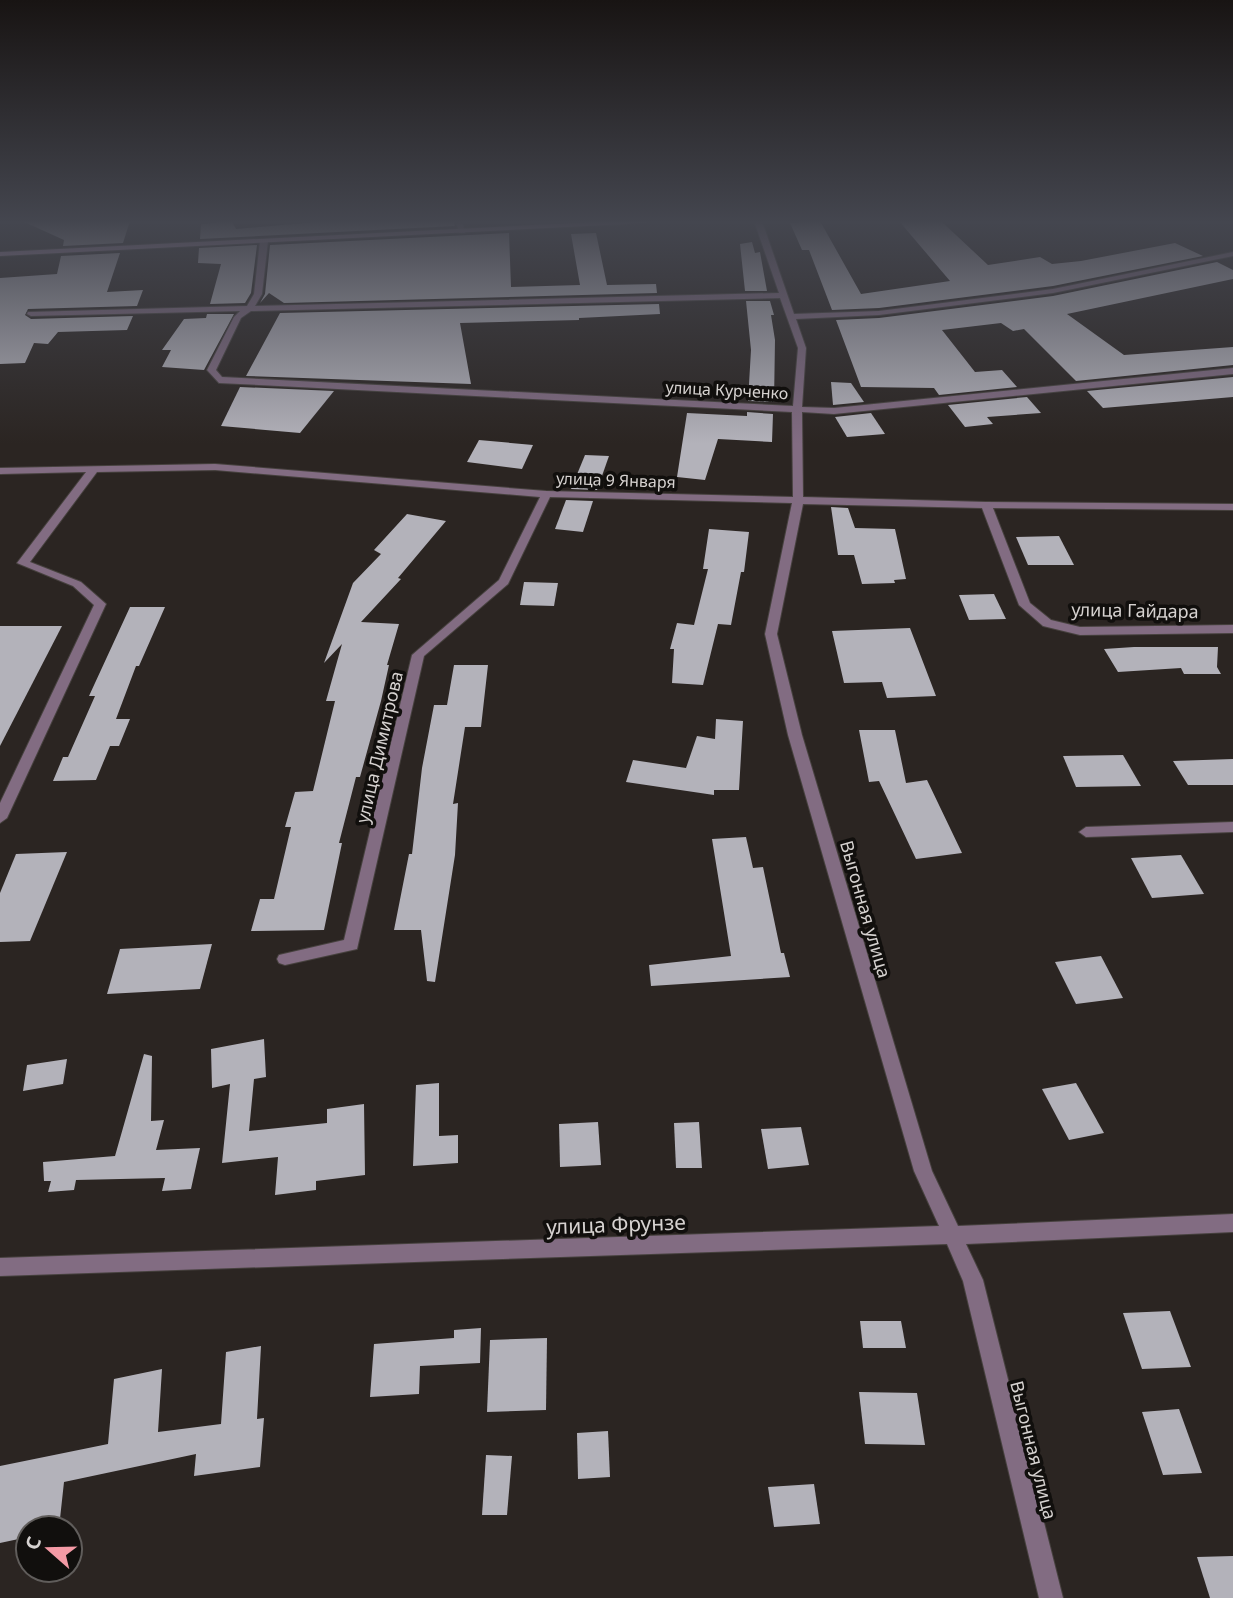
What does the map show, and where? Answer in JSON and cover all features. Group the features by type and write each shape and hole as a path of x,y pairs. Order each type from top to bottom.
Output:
{"street":[{"path":"250,308 257,296"},
{"path":"32,314 760,296"},
{"name":"Выгонная улица","path":"784,296 802,348 797,410 798,500 771,634 795,735 923,1171 973,1280 1051,1598"},
{"path":"791,317 880,313 1017,296"},
{"name":"улица Курченко","path":"250,308 238,317 211,370 219,380 834,411 1233,371"},
{"name":"улица 9 Января","path":"0,471 215,467 546,494 986,505 1233,507"},
{"path":"0,818 100,604 76,584 23,563 93,470"},
{"name":"улица Димитрова","path":"285,959 351,945 418,655 504,582 546,494"},
{"name":"улица Гайдара","path":"986,505 1025,605 1047,622 1080,631 1233,629"},
{"path":"1086,832 1233,827"},
{"name":"улица Фрунзе","path":"0,1267 955,1236 1233,1223"}],"building":[{"path":"0,296 141,296 137,306 28,309 25,315 31,319 133,316 127,330 58,332 48,344 34,343 25,363 0,364"},
{"path":"212,296 249,296 245,303 210,304"},
{"path":"273,296 561,296 284,303"},
{"path":"826,296 977,296 879,308 832,310"},
{"path":"1053,296 1154,296 1067,314 1124,355 1233,347 1233,365 1076,381 1024,329 1013,331 1001,323 942,330 975,372 1002,370 1017,387 939,395 934,388 861,387 836,320 879,318"},
{"path":"746,301 770,301 774,315 771,315 775,340 774,402 748,401 751,350"},
{"path":"659,304 660,314 579,320 460,323 471,384 246,376 280,313"},
{"path":"207,314 234,314 204,370 162,367 171,350 162,350 184,319 206,318"},
{"path":"1233,377 1233,397 1103,408 1087,391"},
{"path":"831,382 851,383 864,402 833,405"},
{"path":"240,387 334,391 300,433 221,426"},
{"path":"1027,397 1041,413 987,417 993,424 965,427 948,405"},
{"path":"747,412 773,414 772,442 718,439 705,480 677,477 687,413 747,416"},
{"path":"871,413 885,434 847,437 835,417"},
{"path":"479,440 533,445 522,469 467,462"},
{"path":"585,455 609,456 597,490 571,489"},
{"path":"566,500 593,501 583,532 555,529"},
{"path":"831,507 848,508 855,528 895,529 906,579 894,580 895,583 862,584 854,555 838,555"},
{"path":"407,514 446,521 398,578 401,579 361,622 399,624 387,665 381,701 360,777 356,777 339,843 342,843 324,930 251,931 260,899 274,899 291,827 285,827 295,792 313,791 335,701 326,701 342,644 324,663 353,583 381,554 374,550"},
{"path":"709,529 749,532 744,572 741,572 731,625 718,624 703,685 672,683 674,649 670,649 677,623 694,625 708,569 703,569"},
{"path":"1059,536 1074,565 1028,565 1016,537"},
{"path":"524,582 558,583 554,606 520,605"},
{"path":"994,594 1006,619 969,620 959,595"},
{"path":"130,607 165,607 139,666 136,666 116,719 130,719 119,746 110,746 96,780 53,781 63,757 68,757 95,696 89,696"},
{"path":"0,626 62,626 0,746"},
{"path":"910,628 936,696 887,698 882,682 844,683 832,631"},
{"path":"1218,647 1217,667 1221,674 1184,674 1181,668 1118,672 1104,649"},
{"path":"454,665 488,665 481,727 465,727 453,804 458,803 455,855 435,982 427,981 421,930 394,930 409,854 412,854 422,768 434,705 447,705"},
{"path":"716,719 743,721 739,790 714,790 714,795 626,782 633,760 686,768 697,736 715,739"},
{"path":"859,730 895,730 906,783 927,780 962,853 916,859 879,781 869,782"},
{"path":"1123,755 1141,786 1076,787 1063,756"},
{"path":"1233,759 1233,785 1188,785 1173,761"},
{"path":"746,837 753,868 763,867 781,953 784,953 790,977 651,986 649,965 731,956 712,839"},
{"path":"67,852 30,941 0,942 0,893 16,854"},
{"path":"1181,855 1204,894 1152,898 1131,858"},
{"path":"212,944 200,989 107,994 120,949"},
{"path":"1101,956 1123,998 1076,1004 1055,962"},
{"path":"264,1039 266,1077 254,1079 249,1131 327,1123 327,1109 364,1104 365,1175 316,1181 316,1190 275,1195 278,1157 222,1163 230,1084 212,1088 211,1049"},
{"path":"144,1054 152,1056 151,1121 164,1120 156,1150 200,1148 191,1189 162,1191 165,1178 76,1180 74,1190 48,1192 51,1181 44,1181 43,1162 115,1156"},
{"path":"67,1059 63,1084 23,1091 27,1065"},
{"path":"439,1083 439,1136 458,1135 458,1163 413,1166 416,1085"},
{"path":"1076,1083 1104,1133 1069,1140 1042,1089"},
{"path":"598,1122 601,1165 560,1167 559,1124"},
{"path":"699,1122 702,1168 676,1168 674,1123"},
{"path":"801,1127 809,1165 768,1169 761,1129"},
{"path":"1170,1311 1191,1367 1142,1369 1123,1313"},
{"path":"860,1321 901,1321 906,1348 863,1348"},
{"path":"481,1328 480,1363 420,1366 419,1394 370,1397 374,1344 454,1338 454,1330"},
{"path":"547,1338 546,1410 487,1412 490,1340"},
{"path":"261,1346 257,1419 264,1418 260,1467 194,1476 196,1454 64,1482 61,1514 14,1514 14,1540 0,1543 0,1466 108,1444 114,1379 162,1369 158,1432 221,1424 226,1352"},
{"path":"859,1392 917,1393 925,1445 865,1444"},
{"path":"1179,1409 1202,1473 1163,1475 1142,1412"},
{"path":"608,1431 610,1477 578,1479 577,1433"},
{"path":"486,1455 512,1456 507,1515 482,1515"},
{"path":"814,1484 820,1524 774,1527 768,1487"},
{"path":"1233,1556 1233,1598 1210,1598 1197,1557"}]}
